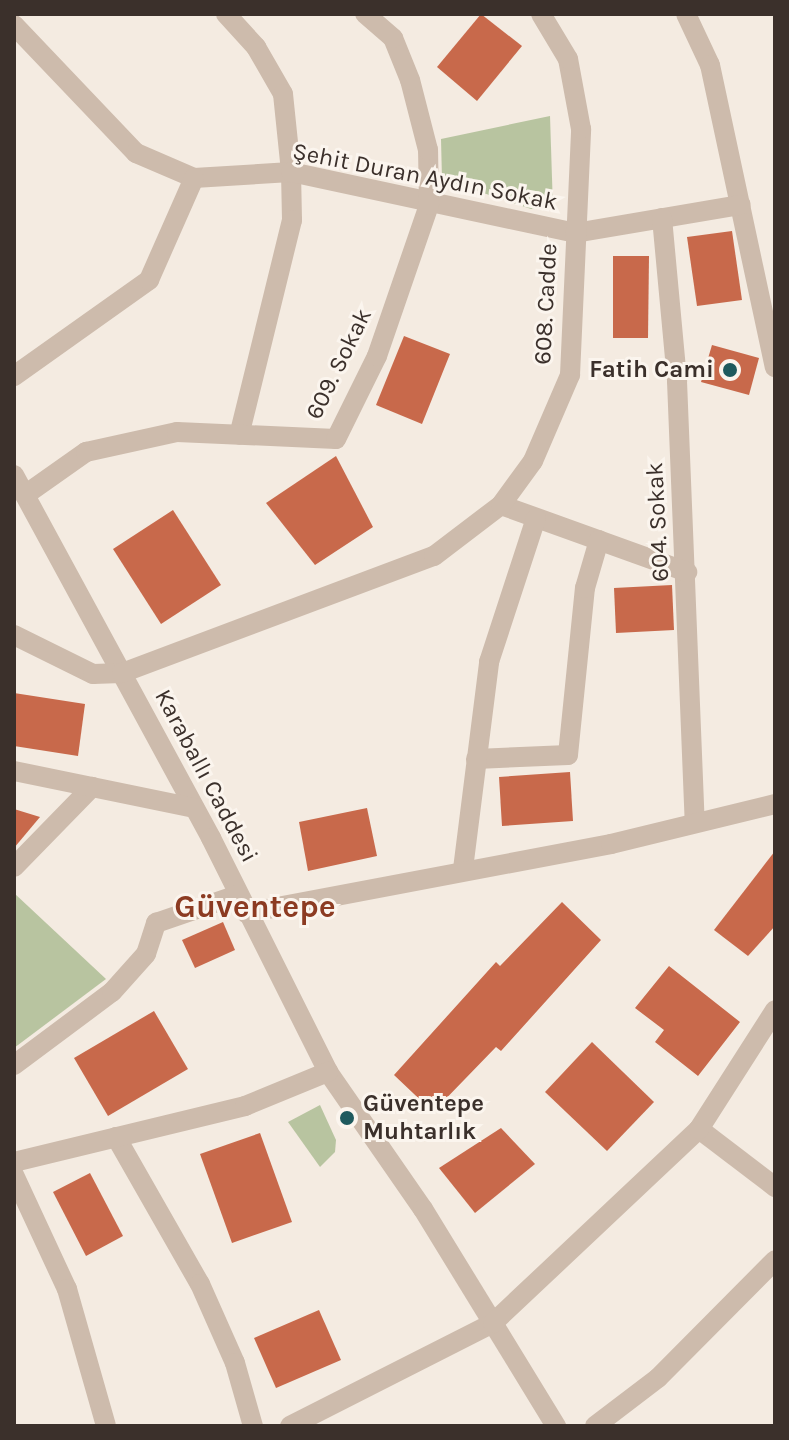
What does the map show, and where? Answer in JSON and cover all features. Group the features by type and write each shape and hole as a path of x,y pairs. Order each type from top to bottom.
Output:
{"street":[{"path":"226,14 256,47 283,94 291,172 292,220 239,435"},
{"name":"609. Sokak","path":"25,495 86,452 177,432 336,439 382,343 429,205 428,150 410,80 393,38 365,14"},
{"name":"608. Cadde","path":"122,673 434,556 501,505 533,461 570,375 581,129 568,59 541,14"},
{"path":"686,14 710,65 775,367"},
{"name":"Şehit Duran Aydın Sokak","path":"14,25 136,153 194,178 291,172 429,205 575,233 741,205"},
{"path":"14,376 149,280 194,178"},
{"name":"604. Sokak","path":"662,218 687,572 695,823"},
{"name":"Karaballı Caddesi","path":"14,475 194,808 328,1072 493,1323 556,1426"},
{"path":"501,505 687,572"},
{"path":"463,869 489,662 536,518"},
{"path":"476,759 568,755 585,588 599,540"},
{"path":"14,635 93,674 122,673"},
{"path":"14,771 194,808"},
{"path":"14,867 92,787"},
{"path":"14,1065 112,992 146,954 156,923 242,904 463,869 775,804"},
{"path":"290,1426 493,1323 699,1129 775,1010"},
{"path":"14,1162 245,1106 328,1072"},
{"path":"699,1129 775,1187"},
{"path":"116,1137 200,1284 235,1363 253,1426"},
{"path":"14,1175 67,1289 106,1426"},
{"path":"595,1426 658,1378 775,1260"}],"green space":[{"path":"550,116 553,209 531,209 442,179 441,139"},
{"path":"14,893 106,979 14,1048"},
{"path":"320,1105 336,1140 335,1152 320,1167 288,1122"}],"building":[{"path":"481,14 522,46 477,101 437,67"},
{"path":"732,231 742,300 697,306 687,237"},
{"path":"613,256 649,256 648,338 613,338"},
{"path":"404,336 450,354 422,424 376,405"},
{"name":"Fatih Cami","path":"712,345 759,358 749,395 701,382"},
{"path":"336,456 373,527 315,565 266,503"},
{"path":"173,510 221,585 161,624 113,549"},
{"path":"672,585 674,630 616,633 614,588"},
{"path":"14,693 85,704 78,756 14,746"},
{"path":"570,772 573,821 502,826 499,777"},
{"path":"367,808 377,856 308,871 299,822"},
{"path":"14,809 40,817 14,848"},
{"path":"775,851 775,926 748,956 714,930"},
{"path":"562,902 601,940 501,1051 496,1047 433,1112 394,1075 496,962 500,966"},
{"path":"223,922 235,950 195,968 182,940"},
{"path":"669,966 740,1022 698,1076 655,1042 664,1030 635,1008"},
{"path":"154,1011 188,1069 108,1116 74,1058"},
{"path":"592,1042 654,1102 607,1151 545,1092"},
{"path":"501,1128 535,1164 475,1213 439,1168"},
{"path":"260,1133 292,1222 232,1243 200,1154"},
{"path":"90,1173 123,1236 86,1256 53,1192"},
{"path":"319,1310 341,1360 276,1388 254,1338"}],"place":[{"name":"Fatih Cami","path":"730,370"},
{"name":"Güventepe Muhtarlık","path":"347,1118"}],"district":[{"name":"Güventepe","path":"255,907"}]}
